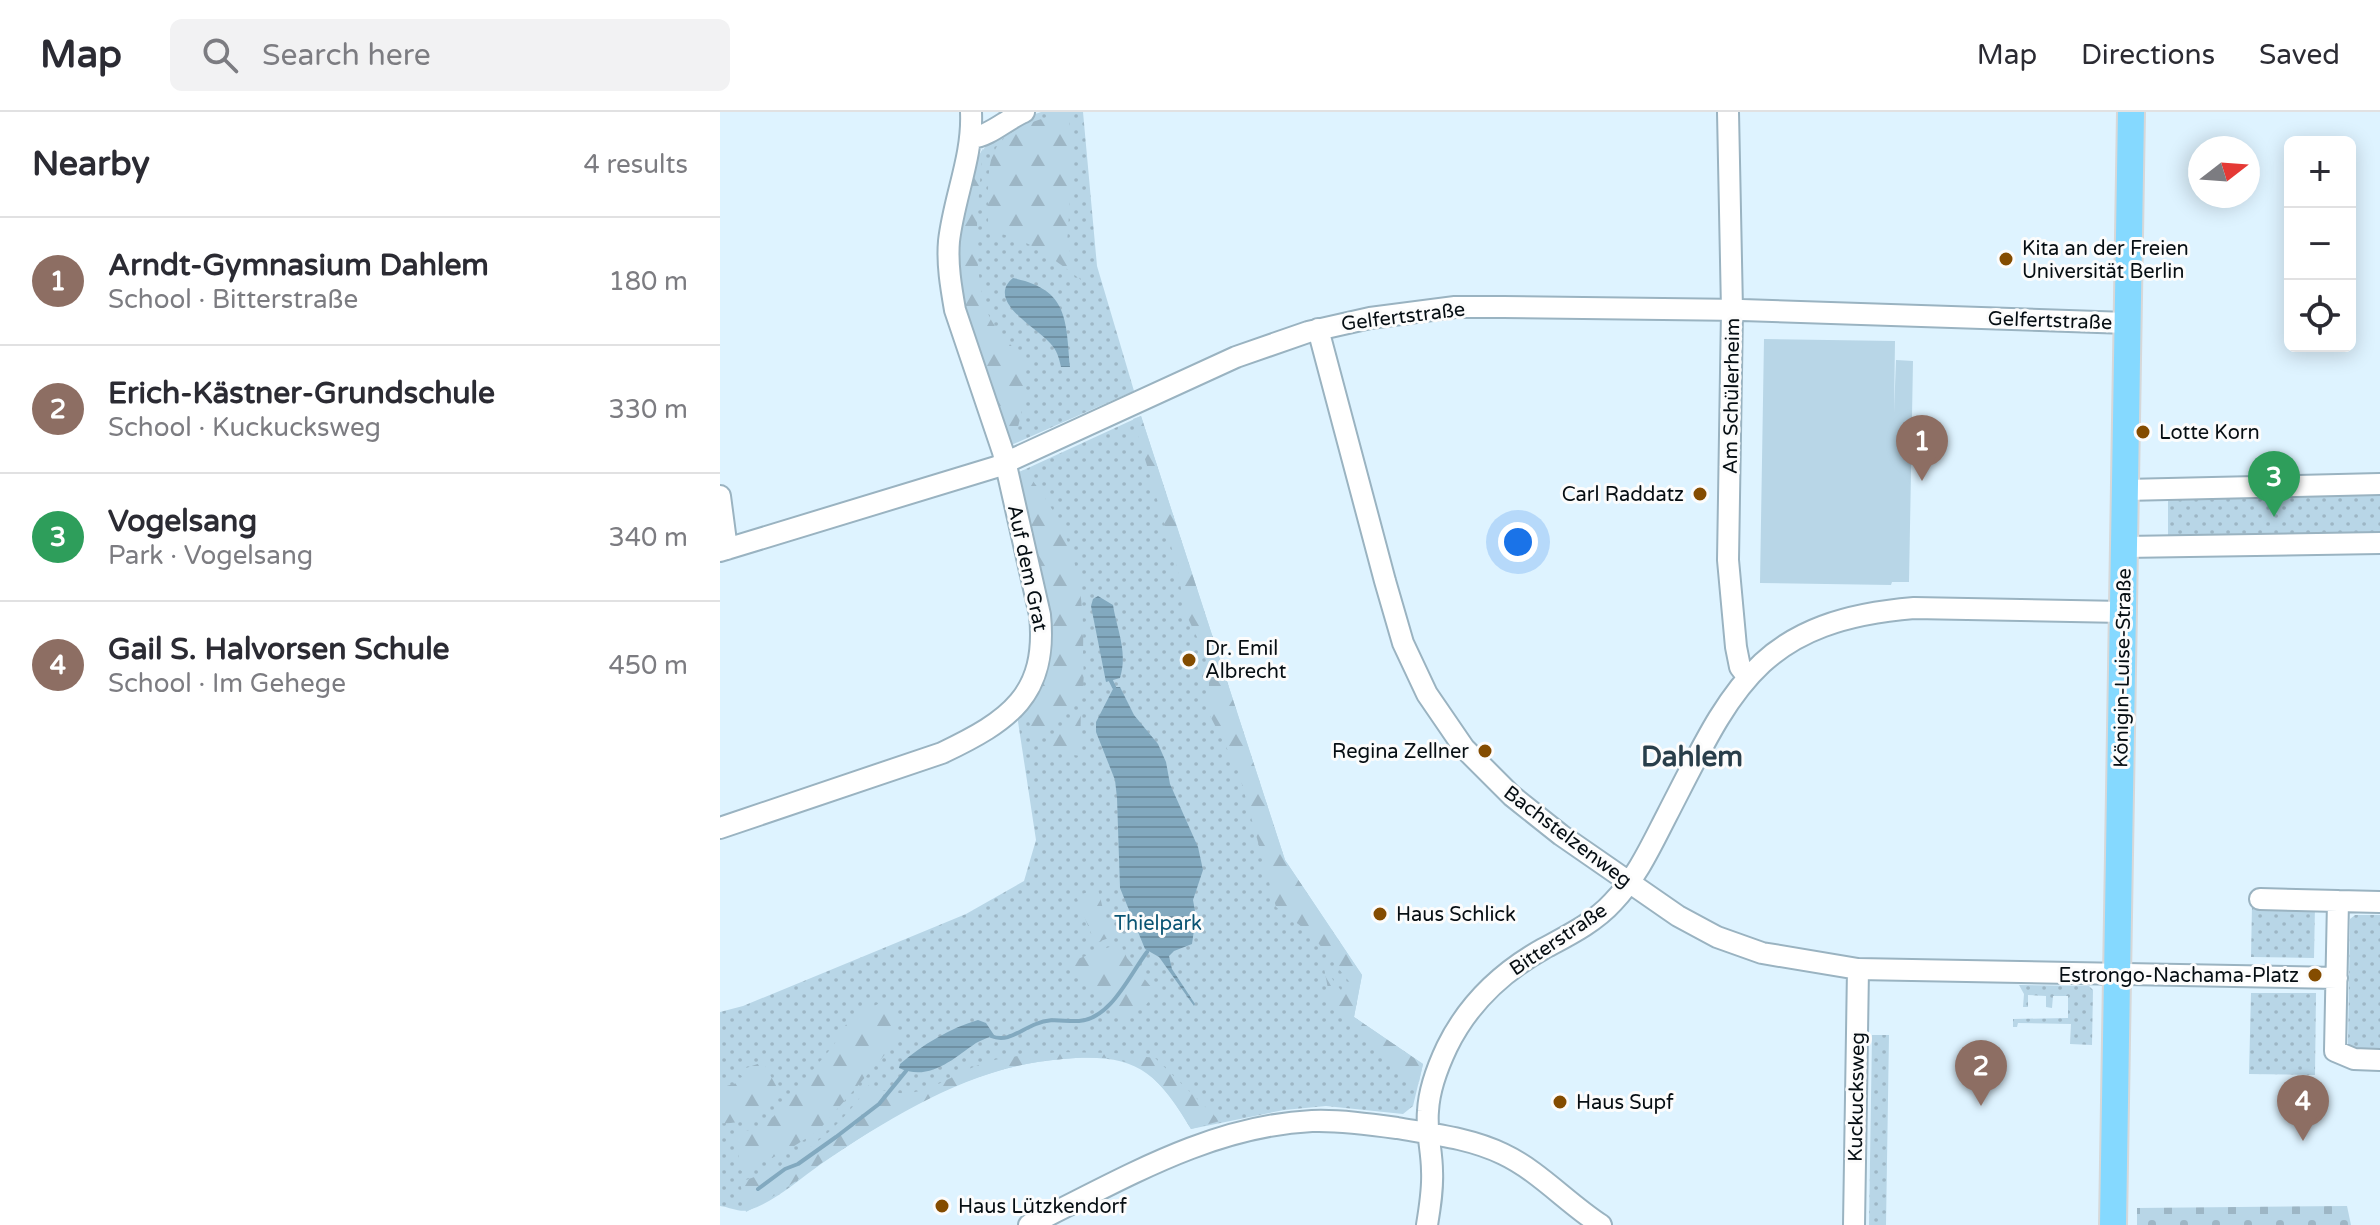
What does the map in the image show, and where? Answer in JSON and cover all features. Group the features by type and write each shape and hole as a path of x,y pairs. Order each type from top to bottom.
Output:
{"main road":[{"name":"Königin-Luise-Straße","path":"2113,1225 2131,112"}],"street":[{"name":"Auf dem Grat","path":"720,828 942,753 1000,722 1032,683 1039,665 1043,641 1040,615 1006,462 955,310 949,266 952,221 972,138 971,112"},
{"path":"972,138 981,137 1024,112"},
{"name":"Am Schülerheim","path":"1728,112 1732,310 1728,560 1736,647 1740,667 1747,676"},
{"name":"Gelfertstraße","path":"724,550 1006,462 1236,357 1318,329 1370,318 1455,307 1732,310 2127,323"},
{"name":"Bachstelzenweg","path":"1318,329 1403,643 1427,694 1464,748 1512,796 1561,835 1678,916 1717,937 1762,953 1858,969 2337,978"},
{"path":"2125,490 2380,484"},
{"path":"720,496 724,550"},
{"path":"2124,547 2380,543"},
{"name":"Bitterstraße","path":"1427,1225 1432,1169 1427,1133 1428,1108 1447,1048 1477,1001 1494,983 1515,966 1592,920 1612,904 1630,883 1714,724 1747,676 1765,658 1811,631 1860,614 1914,608 2123,612"},
{"path":"2260,899 2380,902"},
{"path":"2338,901 2335,1051 2354,1059 2380,1060"},
{"name":"Kuckucksweg","path":"1854,1225 1858,969"},
{"path":"1029,1225 1196,1144 1232,1133 1312,1121 1352,1122 1468,1141 1501,1153 1525,1167 1601,1225"}],"green space":[{"path":"1041,112 1083,112 1097,266 1134,391 1009,446 965,315 977,159 989,142 1004,130"},
{"path":"1069,112 1072,170 1067,244 1081,280 1026,243 988,231 988,182 994,151 1003,139 1016,130"},
{"path":"983,148 977,228 981,289 992,321 1017,352 1026,371 1025,395 1015,441 1008,443 972,334 958,259 959,222 967,185"},
{"path":"1764,339 1895,341 1894,413 1896,360 1913,361 1909,582 1892,582 1891,585 1760,583"},
{"name":"Thielpark","path":"1141,416 1285,860 1362,975 1354,1017 1423,1064 1413,1106 1403,1114 1326,1106 1284,1110 1191,1129 1166,1092 1140,1069 1108,1059 1044,1061 989,1074 919,1103 869,1132 759,1206 742,1211 720,1206 720,1012 743,1006 966,914 1024,881 1036,840 1017,715 1051,643 1051,628 1015,474"},
{"path":"1141,416 1285,860 1362,975 1354,1017 1423,1064 1419,1082 1414,1081 1332,1009 1324,968 1343,993 1351,984 1311,934 1276,907 1238,770 1207,710 1209,685 1205,654 1185,612 1177,566 1133,419"},
{"path":"1024,470 1054,512 1064,533 1078,578 1083,626 1083,682 1079,698 1063,718 1036,740 1024,708 1051,643 1051,628 1015,474"},
{"path":"2380,492 2380,535 2168,539 2168,496"},
{"path":"1081,706 1080,756 1038,749 1071,722"},
{"path":"1098,889 1106,921 1117,935 1095,943 1076,896"},
{"path":"2252,905 2315,906 2314,958 2251,957"},
{"path":"2355,915 2380,915 2380,1050 2352,1049 2348,1044 2350,919"},
{"path":"1120,943 1127,958 1152,988 1147,1003 1124,1016 1067,963"},
{"path":"2019,985 2089,986 2093,990 2092,1045 2070,1044 2071,1024 2018,1023 2017,1027 2013,1027 2013,1019 2068,1018 2068,996 2053,996 2052,1008 2046,1007 2046,996 2028,995 2028,1007 2023,1007 2024,994"},
{"path":"2251,993 2316,993 2315,1075 2249,1074"},
{"path":"880,1003 895,1020 896,1042 818,1131 783,1153 741,1171 735,1134 760,1127 774,1116 833,1046 850,1018"},
{"path":"1872,1035 1889,1035 1886,1225 1869,1225"},
{"path":"1058,1052 1155,1058 1220,1121 1191,1129 1157,1082 1129,1062 1087,1057 1029,1063 967,1082 908,1110 746,1212 740,1182 780,1166 814,1145 843,1118 869,1085 903,1093 918,1091 991,1061"},
{"path":"763,1062 780,1093 754,1116 738,1122 720,1123 720,1088 740,1082 742,1076 735,1072"},
{"path":"2347,1206 2351,1225 2137,1225 2137,1208"}],"shaded area":[{"path":"1013,278 1031,283 1054,298 1065,321 1070,367 1061,367 1052,346 1009,305 1005,296 1006,287"},
{"path":"1098,596 1113,605 1122,650 1120,678 1106,682 1091,606"},
{"path":"1114,687 1120,687 1134,715 1158,744 1166,762 1170,784 1198,847 1203,870 1193,900 1196,916 1192,944 1169,956 1172,969 1194,1006 1159,957 1145,949 1120,888 1115,780 1096,732 1096,722"},
{"path":"978,1020 986,1023 994,1035 940,1067 920,1072 899,1068 900,1064 937,1038"}],"waterway":[{"path":"1111,681 1114,687"},
{"path":"991,1036 1008,1037 1047,1021 1090,1018 1110,1004 1147,952"},
{"path":"758,1189 785,1169 798,1164 879,1104 906,1071"}],"place":[{"name":"Kita an der Freien Universität Berlin","path":"2006,259"},
{"name":"Lotte Korn","path":"2143,432"},
{"name":"Arndt-Gymnasium Dahlem","path":"1922,481"},
{"name":"Carl Raddatz","path":"1700,494"},
{"name":"Vogelsang","path":"2274,517"},
{"name":"Dr. Emil Albrecht","path":"1189,660"},
{"name":"Regina Zellner","path":"1485,751"},
{"name":"Haus Schlick","path":"1380,914"},
{"name":"Estrongo-Nachama-Platz","path":"2315,975"},
{"name":"Haus Supf","path":"1560,1102"},
{"name":"Erich-Kästner-Grundschule","path":"1981,1106"},
{"name":"Gail S. Halvorsen Schule","path":"2303,1141"},
{"name":"Haus Lützkendorf","path":"942,1206"}],"district":[{"name":"Dahlem","path":"1692,756"}]}
